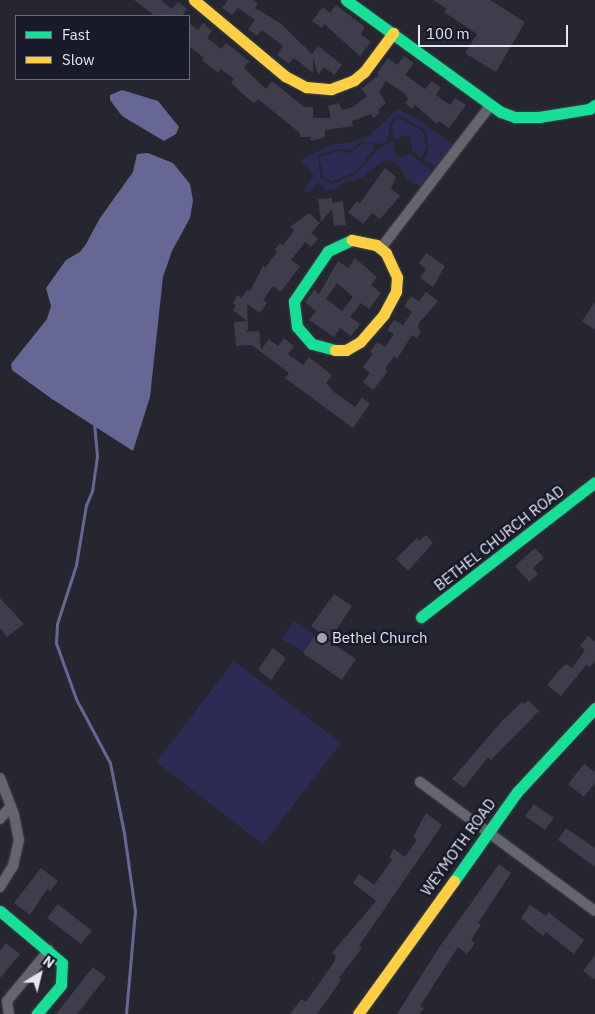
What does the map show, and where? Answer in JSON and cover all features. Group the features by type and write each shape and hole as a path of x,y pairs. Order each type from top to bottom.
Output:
{"street":[{"path":"194,0 284,76 306,87 331,89 354,80 364,72 394,33"},
{"path":"346,0 394,33 490,106 501,112 527,118 593,108"},
{"path":"381,248 490,106"},
{"path":"361,241 381,248 397,277 396,291 384,314 365,338 350,348 337,351 312,344 297,327 294,312 296,294 328,251 342,242 361,241"},
{"name":"BETHEL CHURCH ROAD","path":"421,617 595,482"},
{"name":"WEYMOTH ROAD","path":"358,1014 487,830 517,792 595,708"},
{"path":"0,778 18,826 17,856 0,887"},
{"path":"420,782 595,911"},
{"path":"0,819 11,806"},
{"path":"0,911 49,950 62,963 63,978 36,1014"},
{"path":"9,1014 7,1001 49,950"}],"shaded area":[{"path":"397,109 415,117 453,144 436,166 424,160 429,148 425,130 398,115 390,123 387,141 380,144 361,141 351,150 338,149 318,155 321,178 332,184 355,175 380,147 393,141 395,155 402,157 410,154 430,169 431,173 421,187 407,179 396,162 384,160 363,177 343,183 335,189 327,191 318,182 308,192 304,191 314,175 301,160 328,146 357,141 370,135"},
{"path":"397,117 423,131 426,147 421,158 412,151 411,137 404,135 397,140 393,136 392,126"},
{"path":"365,142 376,146 357,171 333,181 324,178 319,157 338,151 350,153"},
{"path":"294,621 315,635 304,652 282,639"},
{"path":"234,661 341,743 263,844 156,762"}],"water":[{"path":"122,90 158,101 179,127 176,134 164,141 122,116 110,100 110,95"},
{"path":"148,153 173,163 190,184 193,200 190,218 172,251 163,277 150,397 133,451 52,399 12,370 11,364 47,319 51,306 46,288 66,260 80,252 86,244 100,218 133,172 137,154"}],"building":[{"path":"134,0 161,0 172,9 178,2 187,9 183,15 154,15"},
{"path":"228,0 253,0 258,4 255,8 280,23 312,54 318,46 342,65 334,75 324,67 318,75 313,58 313,73 294,58 289,64 277,55 283,46 262,30 257,36 248,29 255,20 238,8 232,15 222,8"},
{"path":"433,0 490,0 525,22 496,72 465,53 477,34 444,12 447,9"},
{"path":"336,5 365,27 361,34 371,42 360,56 324,24 322,28 312,21 323,7 330,13"},
{"path":"203,23 212,31 207,38 221,49 226,43 249,61 244,68 266,89 272,81 304,107 313,107 313,118 331,118 328,106 339,103 342,110 353,107 367,96 361,89 379,75 377,73 388,58 397,65 404,56 414,63 405,75 425,89 432,81 441,88 436,95 450,105 455,98 466,105 449,128 439,121 437,124 415,105 412,109 405,103 408,99 405,94 386,81 379,92 386,103 378,110 380,113 373,118 371,114 352,121 353,126 325,130 325,137 311,141 311,137 300,137 300,133 258,99 254,103 231,83 234,79 221,69 218,73 202,60 204,58 190,47 190,24 198,30"},
{"path":"385,168 396,177 391,189 400,196 380,219 372,213 363,224 348,212 357,201 360,203"},
{"path":"332,198 332,203 343,201 346,225 334,226 332,209 321,222 318,199"},
{"path":"309,213 320,223 311,233 318,239 311,247 305,242 291,260 300,266 281,292 273,286 263,300 267,303 260,313 247,304 248,329 246,332 259,331 261,350 269,339 278,346 284,338 294,346 288,354 303,365 309,357 332,375 326,383 334,392 355,407 362,397 370,404 353,428 285,378 289,373 252,345 236,346 234,322 247,321 233,310 236,305 233,303 238,295 241,298 248,289 250,291 263,266 265,268 277,252 274,250 280,243 283,245 294,231 290,227"},
{"path":"426,253 445,266 433,287 420,278 426,269 419,263"},
{"path":"355,258 377,277 371,285 381,293 369,309 361,303 350,317 360,324 351,336 340,328 334,337 309,320 316,311 305,302 314,290 319,294 338,261 348,268","holes":["337,283 353,297 342,311 326,299"]},
{"path":"426,292 438,301 419,323 418,328 421,331 417,338 412,335 397,359 394,356 385,369 388,371 373,390 363,382 370,373 363,367 373,354 370,352 377,342 385,347 394,334 387,330 394,320 403,325 412,312 404,306 411,296 419,301"},
{"path":"595,302 595,330 582,321"},
{"path":"426,535 433,543 408,571 396,559 417,538 419,541"},
{"path":"535,548 544,558 533,568 538,574 529,582 515,566"},
{"name":"Bethel Church","path":"334,594 352,606 329,641 356,659 342,680 303,653 318,631 311,626"},
{"path":"0,598 24,624 7,637 0,628"},
{"path":"588,636 595,642 595,661 590,667 586,665 561,696 547,685 562,667 567,664 572,668 585,650 580,646"},
{"path":"273,648 286,658 271,680 258,670"},
{"path":"528,700 539,711 491,760 488,757 464,788 452,779 503,720 522,702 524,704"},
{"path":"584,764 595,772 595,783 584,797 568,784"},
{"path":"534,804 554,818 545,830 525,816"},
{"path":"426,813 442,825 359,946 362,948 339,978 341,980 317,1014 290,1014 301,999 306,1002 334,962 336,956 332,953 376,901 353,883 359,874 374,885 392,860 389,857 394,849 405,857 417,840 413,837"},
{"path":"566,828 595,848 595,867 558,840"},
{"path":"499,864 511,873 478,923 481,925 471,940 475,943 467,954 458,947 420,1006 424,1008 420,1014 397,1014 438,949"},
{"path":"41,868 58,881 50,891 47,889 30,915 14,903"},
{"path":"58,904 92,931 81,944 47,918"},
{"path":"530,905 546,916 548,912 584,940 574,954 546,932 543,936 521,918"},
{"path":"6,943 20,954 0,978 0,951"},
{"path":"595,955 595,980 583,971"},
{"path":"93,967 106,977 77,1014 56,1014"}],"waterway":[{"path":"94,422 97,456 92,491 86,505 76,565 57,624 56,643 76,699 110,763 124,833 135,911 126,1014"}],"traffic: fast":[{"path":"346,0 501,112 515,117 539,117 589,109 595,105"},
{"path":"335,350 312,344 297,327 294,301 328,251 352,240"},
{"path":"421,617 595,482"},
{"path":"454,881 517,792 595,708"},
{"path":"0,911 62,963 61,985 37,1014"}],"traffic: slow":[{"path":"194,0 285,76 306,87 331,89 354,80 364,72 393,33"},
{"path":"335,350 346,350 360,342 384,314 396,291 397,277 386,253 376,245 352,240"},
{"path":"358,1014 454,881"}],"place":[{"name":"Bethel Church","path":"322,638"}]}
